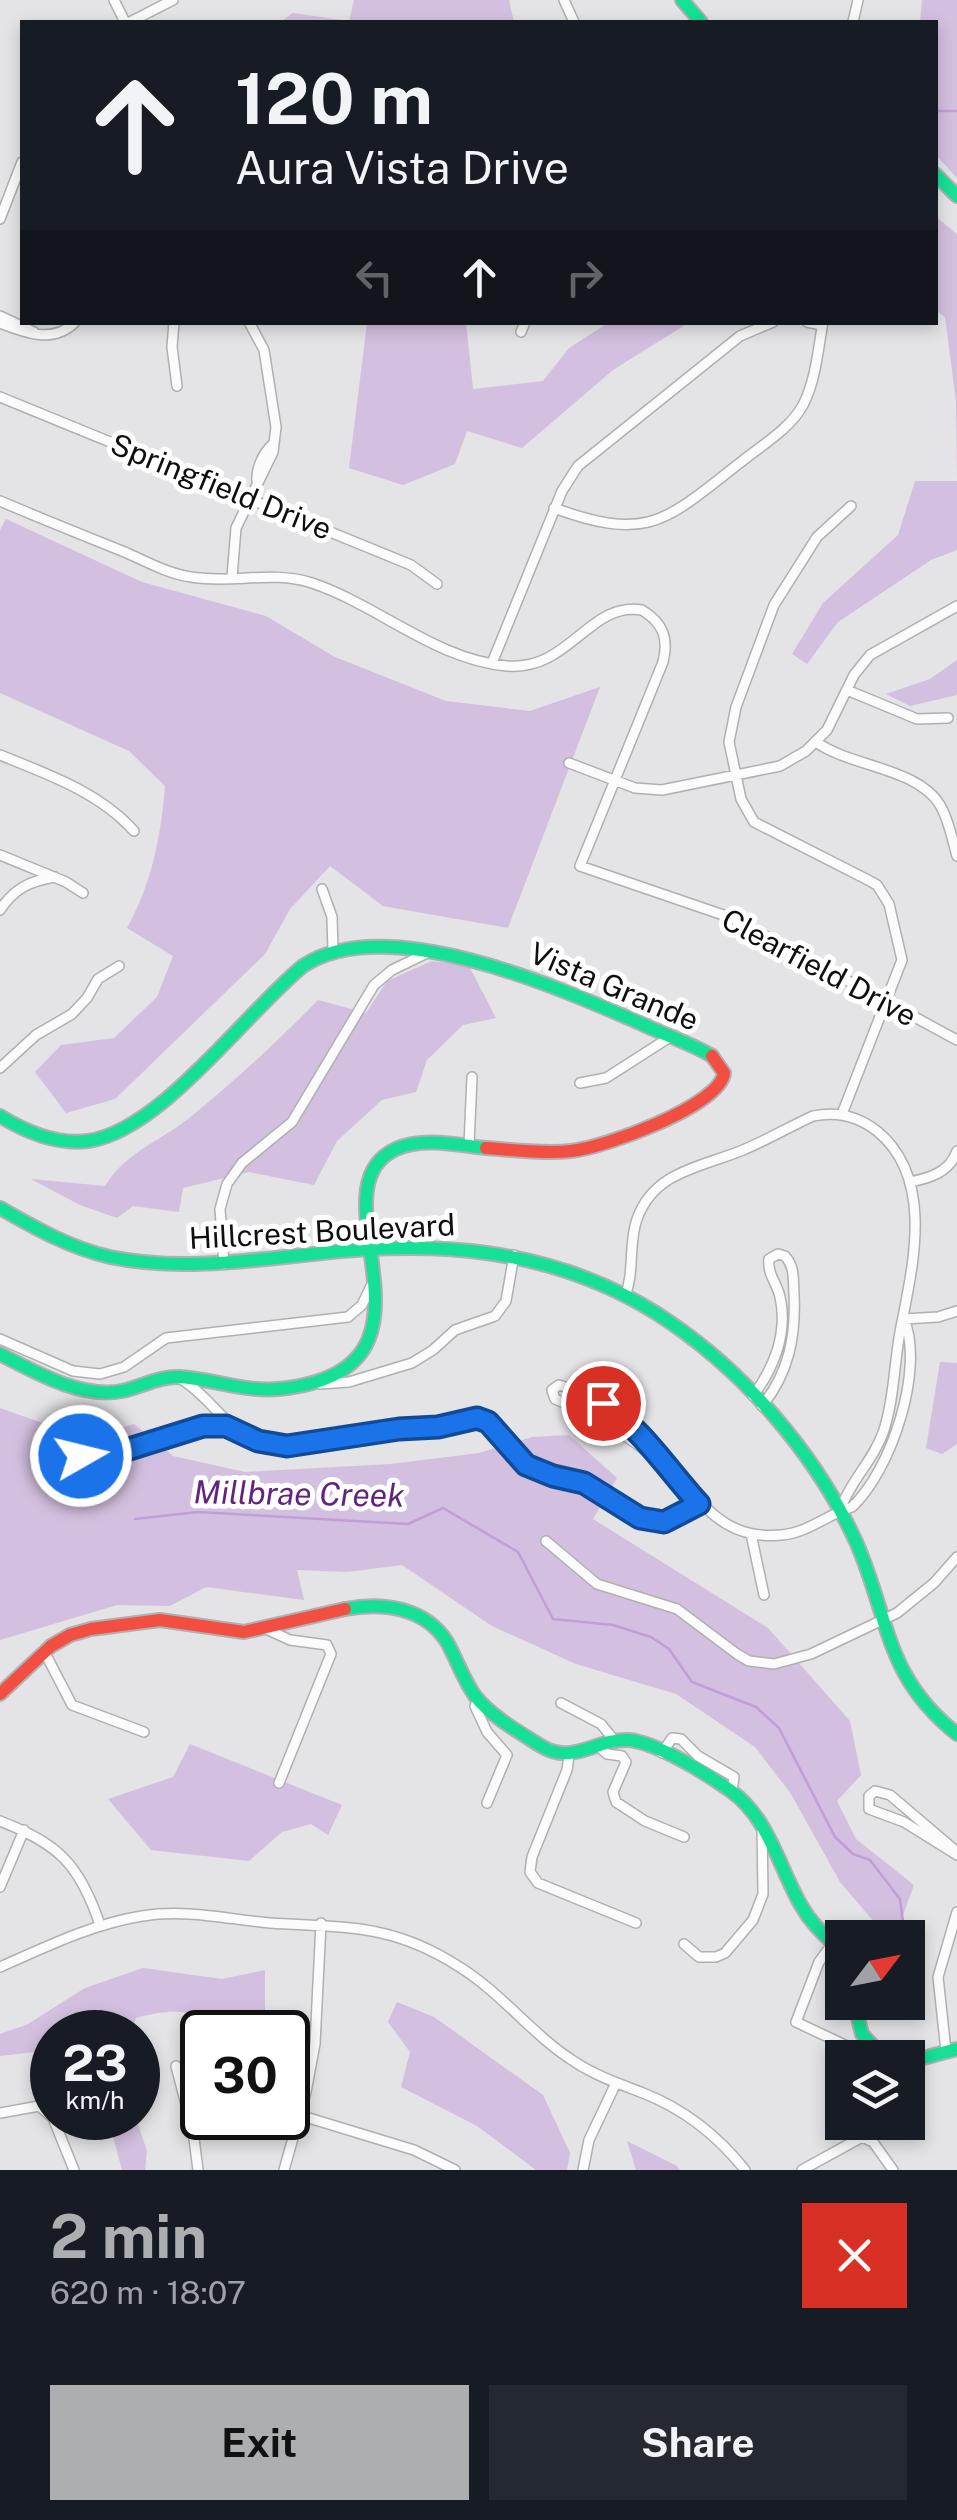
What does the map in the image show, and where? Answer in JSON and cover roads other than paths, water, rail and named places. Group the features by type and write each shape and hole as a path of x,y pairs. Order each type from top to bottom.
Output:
{"street":[{"path":"131,20 174,0"},
{"path":"682,0 698,20"},
{"path":"0,219 20,167"},
{"path":"938,177 957,196"},
{"path":"0,319 34,332 58,334 71,325"},
{"path":"174,325 176,386"},
{"path":"232,577 232,543 248,498 273,452 276,428 264,350 252,325"},
{"path":"492,663 569,477 740,336 766,325"},
{"path":"554,508 592,522 620,526 650,522 674,512 794,418 812,382 822,325"},
{"name":"Springfield Drive","path":"0,397 411,564 437,584"},
{"name":"Clearfield Drive","path":"0,502 175,573 202,578 284,576 316,584 436,643 492,663 524,665 555,655 614,610 642,610 653,616 662,626 666,650 580,866 732,918 957,1040"},
{"path":"842,1114 887,1004 902,960 901,946 884,894 866,879 754,822 740,799 729,742 732,717 774,605 817,536 851,506"},
{"path":"570,763 635,788 662,790 780,766 816,742 836,717 861,664 870,655 957,606"},
{"path":"847,690 917,719 948,718"},
{"path":"816,742 846,759 922,786 940,806 957,856"},
{"path":"0,755 82,791 134,831"},
{"path":"0,855 83,893"},
{"path":"0,910 18,889 54,877"},
{"path":"322,889 332,917 333,951"},
{"name":"Vista Grande","path":"0,1116 27,1130 59,1139 89,1141 114,1133 204,1064 290,976 333,951 358,948 433,951 502,966 719,1061 724,1080 712,1095 592,1148 562,1151 414,1143 382,1160 366,1192 376,1318 362,1352 345,1368 306,1385"},
{"path":"224,1264 220,1209 233,1172 292,1122 374,985 392,970 433,951"},
{"path":"0,1068 36,1035 72,1014 88,998 98,978 119,966"},
{"path":"580,1083 606,1078 670,1037"},
{"path":"469,1145 472,1077"},
{"path":"625,1296 636,1222 658,1187 678,1172 757,1144 813,1116 842,1114 886,1138 904,1166 910,1182 914,1236 884,1430 871,1460 845,1496 840,1510 791,1534 752,1534 723,1522 699,1504 634,1426 603,1403 559,1385 552,1390 555,1399 612,1425 664,1465"},
{"path":"910,1182 940,1172 954,1161 957,1151"},
{"name":"Hillcrest Boulevard","path":"0,1208 48,1236 104,1257 162,1266 224,1264 369,1249 454,1247 514,1255 571,1272 625,1296 693,1340 757,1401 817,1473 864,1560 896,1664 914,1696 957,1734"},
{"path":"778,1254 786,1256 793,1268 794,1333 782,1373 757,1401 779,1344 780,1296 768,1266 769,1260 778,1254"},
{"path":"0,1354 98,1392 122,1391 171,1376 246,1390 349,1382 412,1363 455,1330 495,1316 506,1300 514,1255"},
{"path":"0,1340 73,1370 100,1374 124,1367 166,1338 348,1317 362,1305 372,1283"},
{"path":"904,1319 938,1318 957,1311"},
{"path":"171,1376 190,1384 236,1428 258,1441 287,1446 438,1427 477,1418 488,1422 526,1465 584,1483 640,1518 664,1522 699,1504"},
{"path":"37,1443 94,1458 203,1426 236,1428"},
{"path":"752,1534 764,1595"},
{"path":"546,1541 597,1584 678,1609 749,1661 786,1663 882,1621 923,1594 957,1557"},
{"path":"0,1694 65,1637 160,1620 218,1631 264,1628 346,1608 399,1610 428,1621 439,1631 478,1700 545,1749 568,1756 614,1740 635,1740 732,1792 762,1827 809,1919 825,1934"},
{"path":"264,1628 290,1640 326,1644 331,1654 279,1784"},
{"path":"45,1653 72,1705 144,1732"},
{"path":"478,1700 474,1706 483,1724 508,1755 487,1803"},
{"path":"562,1703 601,1724 614,1740"},
{"path":"662,1752 672,1738 681,1739 698,1756 734,1777 732,1792"},
{"path":"598,1747 607,1754 622,1756 626,1762 614,1792 616,1802 684,1837"},
{"path":"568,1756 568,1770 532,1857 530,1872 538,1883 636,1923"},
{"path":"875,1791 890,1796 957,1853 904,1822 869,1809 868,1796 875,1791"},
{"path":"0,1820 53,1846 66,1858 85,1884 100,1926"},
{"path":"684,1944 699,1957 716,1957 734,1945 753,1920 762,1894 762,1827"},
{"path":"0,1887 24,1830"},
{"path":"925,2057 951,2050 938,1976 957,1912"},
{"path":"0,1967 100,1926 144,1916 185,1913 367,1928 436,1953 476,1978 558,2051 687,2116 722,2143 745,2170"},
{"path":"310,2066 315,2044 321,1923"},
{"path":"825,1958 796,2022 834,2040"},
{"path":"176,2066 193,2131 198,2170"},
{"path":"583,2170 589,2140 616,2083"},
{"path":"0,2113 30,2108"},
{"path":"310,2118 414,2150 455,2170"},
{"path":"802,2170 856,2138 868,2138 893,2170"},
{"path":"62,2140 74,2170"},
{"path":"284,2170 292,2140"}],"waterway":[{"path":"938,111 957,111"},
{"name":"Millbrae Creek","path":"135,1519 198,1512 408,1524 443,1508 518,1552 553,1619 613,1625 651,1637 669,1649 692,1682 756,1707 779,1728 835,1837 853,1854 870,1860 900,1899 903,1920"}]}
